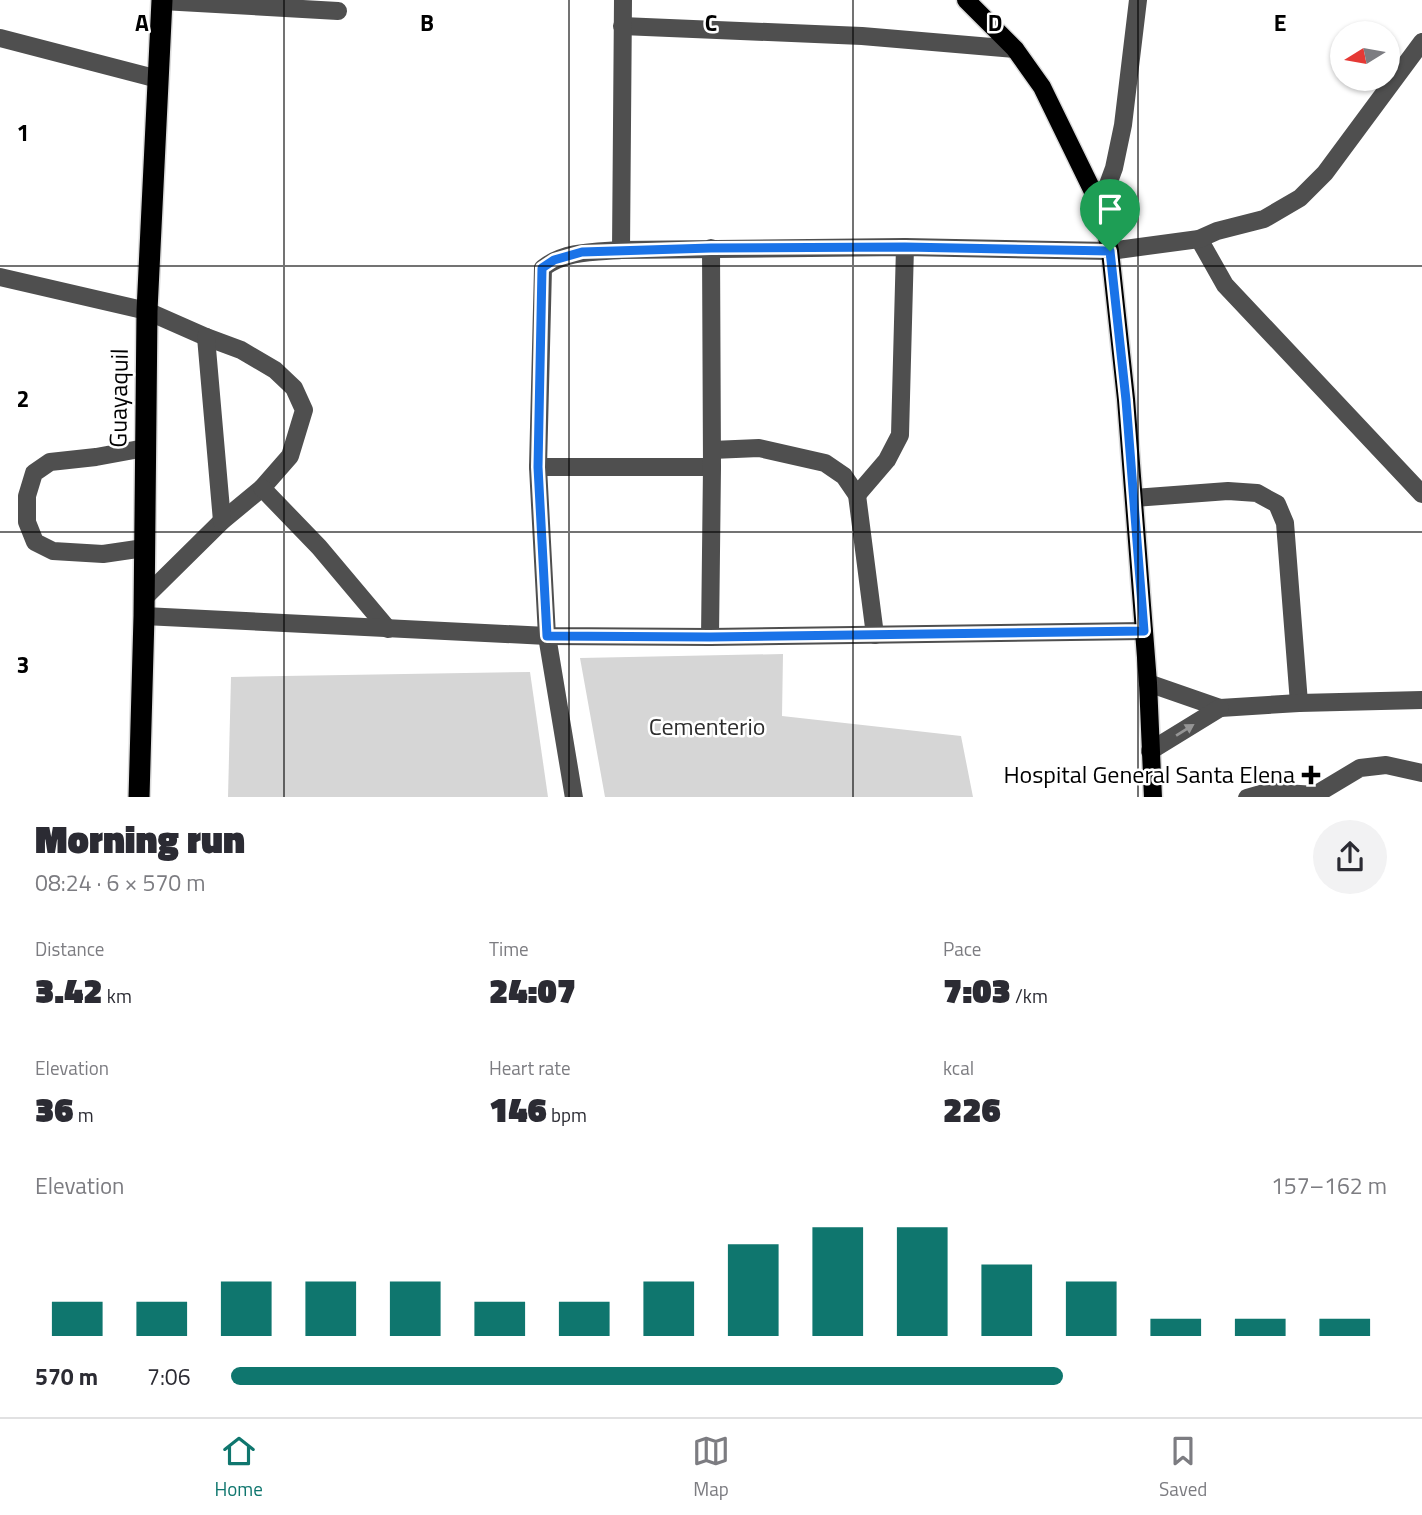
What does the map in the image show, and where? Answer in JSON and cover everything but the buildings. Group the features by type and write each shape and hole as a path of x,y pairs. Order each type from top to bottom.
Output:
{"highway":[{"name":"Guayaquil","path":"139,797 144,607 146,311 162,0"}],"main road":[{"path":"966,0 1015,49 1042,88 1100,206 1110,251 1126,400 1148,683 1153,797"}],"street":[{"path":"162,0 338,11"},
{"path":"621,250 623,0"},
{"path":"1100,206 1114,168 1123,125 1138,0"},
{"path":"622,26 862,37 1015,49"},
{"path":"0,38 158,79"},
{"path":"574,797 547,636 538,467 542,268 554,260 582,252 621,250 905,247 1110,251 1199,239 1217,230 1264,219 1300,198 1325,173 1422,42"},
{"path":"1199,239 1226,285 1422,494"},
{"path":"857,495 887,460 900,435 905,247"},
{"path":"710,637 711,248"},
{"path":"0,277 146,311 241,350 275,370 294,388 304,410 290,456 262,488 222,521 144,607"},
{"path":"206,337 222,521"},
{"path":"538,467 712,458 759,448 825,463 845,476 857,495 874,635"},
{"path":"144,548 103,554 52,551 35,542 27,522 27,496 34,472 50,462 145,449"},
{"path":"262,488 319,547 388,629"},
{"path":"1134,498 1228,491 1257,493 1276,504 1285,523 1299,703"},
{"path":"144,607 388,629 547,636 710,637 1144,631"},
{"path":"1148,683 1220,708 1422,700"},
{"path":"1150,751 1220,708"},
{"path":"1247,797 1268,792 1315,796 1360,768 1386,765 1422,773"}],"green space":[{"name":"Cementerio","path":"783,654 782,716 961,736 973,797 605,797 580,658"},
{"path":"530,672 548,797 228,797 231,677"}],"place":[{"name":"Hospital General Santa Elena","path":"1311,775"}],"route":[{"path":"905,247 1110,251 1126,400 1144,631 710,637 547,636 538,467 542,268 554,260 582,252 621,250 905,247"}]}
